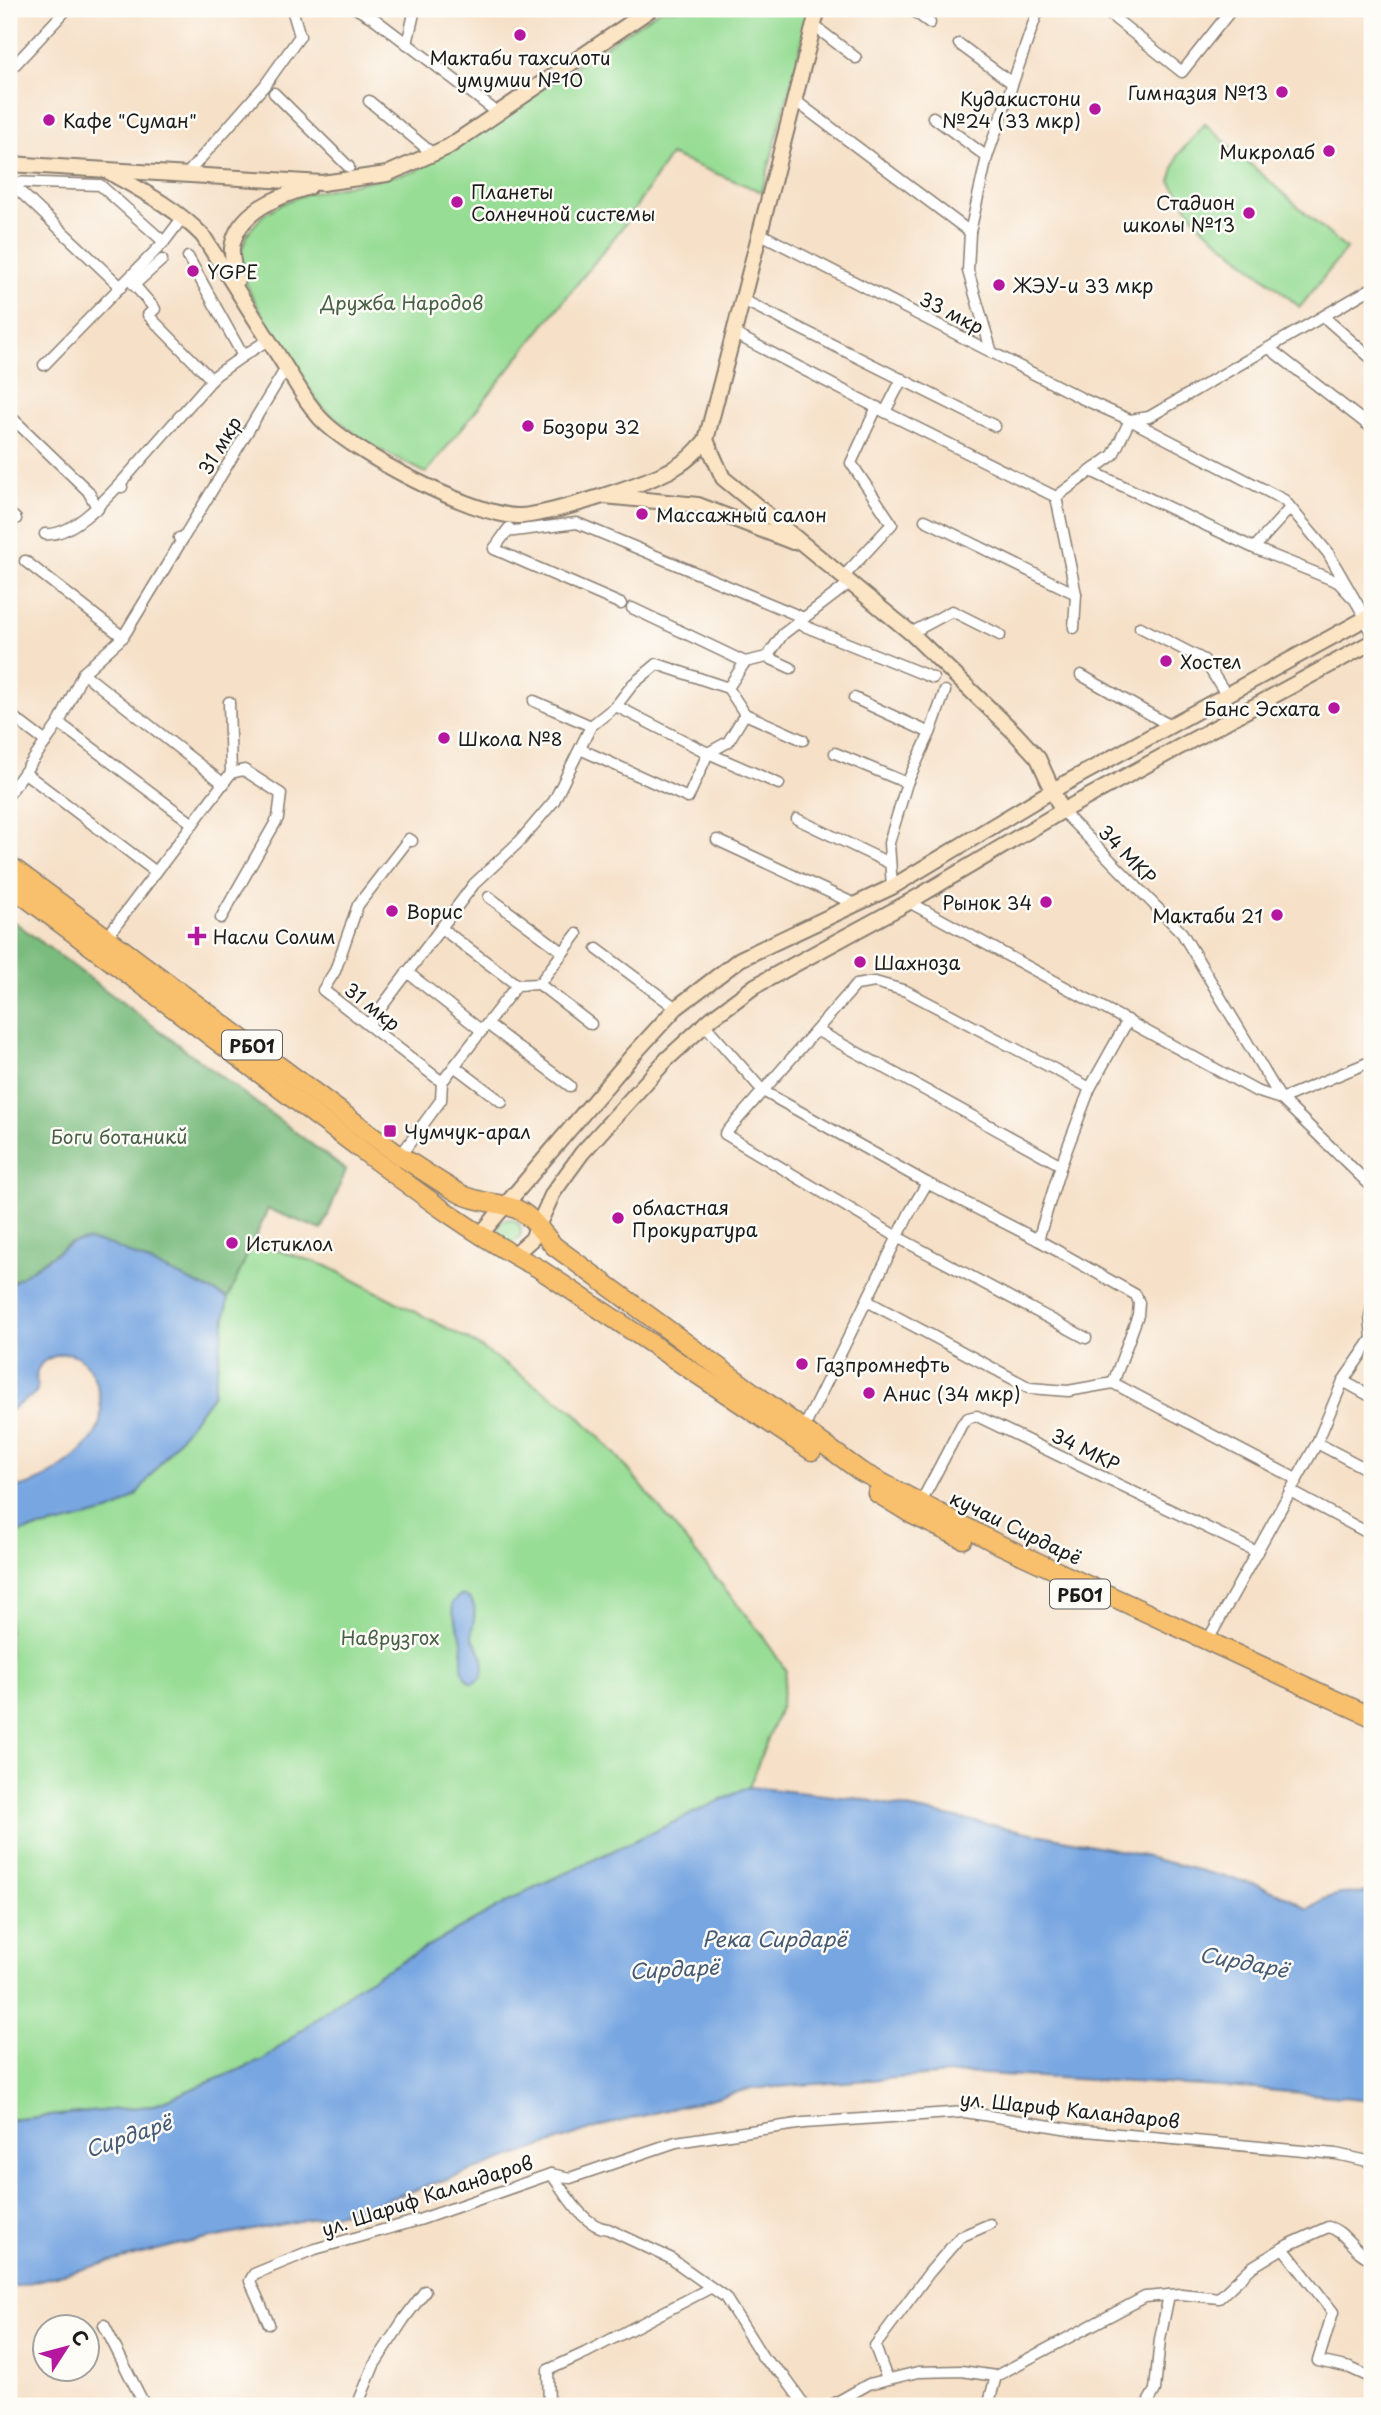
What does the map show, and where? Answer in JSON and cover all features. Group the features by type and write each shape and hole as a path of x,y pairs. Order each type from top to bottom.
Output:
{"highway":[{"name":"РБ01","path":"9,865 400,1156 462,1195 514,1208 523,1213 554,1246 801,1436"},
{"name":"РБ01","path":"9,884 480,1235 538,1268 801,1436 914,1515 1020,1567 1372,1728"},
{"name":"кучаи Сирдарё","path":"801,1436 920,1504 1006,1547 1372,1717"}],"street":[{"path":"9,71 67,9"},
{"path":"186,175 265,85 300,36 292,9"},
{"path":"357,9 498,113"},
{"path":"407,44 415,9"},
{"path":"242,299 233,265 232,248 248,217 281,195 322,183 387,174 447,147 651,9"},
{"path":"107,171 166,204 204,236 321,419 367,453 449,496 499,513 519,516 533,514 664,474 679,465 706,440 818,9"},
{"path":"911,9 930,23"},
{"path":"992,353 968,271 970,232 987,157 1039,12 1026,9"},
{"path":"1103,9 1182,72 1232,9"},
{"path":"813,25 856,58"},
{"path":"959,44 1012,83"},
{"path":"274,93 349,167"},
{"path":"793,99 970,232"},
{"path":"369,101 432,153"},
{"path":"933,117 987,157"},
{"path":"9,163 322,183"},
{"path":"10,182 100,185 164,242"},
{"path":"10,182 155,309 148,315 212,380"},
{"path":"44,365 128,283 183,217"},
{"name":"33 мкр","path":"759,233 1284,500 1328,553 1353,598 1369,617 1372,639"},
{"path":"188,257 243,356"},
{"path":"128,283 162,260"},
{"path":"1056,497 1113,455 1130,420 1149,417 1372,288"},
{"path":"741,299 995,426"},
{"path":"1324,317 1372,359"},
{"path":"733,332 881,410 1056,497"},
{"path":"45,534 55,536 98,509 212,380 268,340"},
{"path":"1269,348 1372,428"},
{"name":"31 мкр","path":"9,794 59,723 83,673 123,638 286,368"},
{"path":"767,657 783,634 847,579 892,524 850,463 902,379"},
{"path":"9,415 88,491 98,509"},
{"path":"706,440 723,478 911,633 1038,758 1062,811"},
{"path":"1091,471 1254,548 1338,582 1353,598"},
{"path":"599,496 698,505 793,541 847,579"},
{"path":"1056,497 1076,594 1074,628"},
{"path":"1254,548 1290,508"},
{"path":"519,516 494,549 621,604"},
{"path":"925,520 1076,594"},
{"path":"506,532 577,523 933,678"},
{"path":"24,561 123,638"},
{"path":"632,608 745,662 767,657 791,668"},
{"path":"911,633 951,611 1000,635"},
{"path":"480,1235 676,1008 740,959 892,887 1053,790 1369,617"},
{"path":"1140,627 1203,660 1226,694"},
{"path":"514,1255 528,1244 554,1192 582,1153 667,1059 755,986 909,902 1062,811 1372,639"},
{"path":"728,688 745,662"},
{"path":"368,1024 474,884 520,842 554,801 591,726 617,706 633,684 657,664 728,688 745,714 803,740"},
{"path":"83,673 224,783"},
{"path":"1081,675 1169,725"},
{"path":"892,887 889,843 907,783 930,733 945,691"},
{"path":"854,698 930,733"},
{"path":"534,701 591,726"},
{"path":"107,937 231,773 229,702"},
{"path":"617,706 708,753 779,784"},
{"path":"9,714 46,742"},
{"path":"580,749 688,798 708,753 728,742 745,714"},
{"path":"59,723 193,824"},
{"path":"835,753 907,783"},
{"path":"221,918 278,818 281,793 244,770 231,773"},
{"path":"25,773 156,872"},
{"name":"34 МКР","path":"1062,811 1182,933 1281,1099 1370,1181"},
{"path":"797,819 889,863"},
{"name":"31 мкр","path":"411,840 358,905 335,971 323,990 442,1082"},
{"path":"717,840 858,905"},
{"path":"489,897 562,952"},
{"name":"34 МКР","path":"909,902 1256,1091 1281,1099"},
{"path":"440,928 517,985 539,984 592,1024"},
{"path":"539,984 577,934"},
{"path":"597,949 676,1008"},
{"path":"407,972 570,1086"},
{"path":"1086,1338 899,1238 726,1134 856,985 875,982 906,991 1090,1088"},
{"path":"400,1156 441,1100 442,1082 517,985"},
{"path":"1038,1240 1061,1165 1090,1088 1128,1020"},
{"path":"705,1025 763,1091 1136,1295 1139,1303 1138,1315 1113,1383"},
{"path":"818,1031 1061,1165"},
{"path":"1281,1099 1372,1061"},
{"path":"454,1066 502,1102"},
{"path":"801,1436 910,1212 927,1183"},
{"path":"867,1301 1030,1388 1068,1391 1113,1383 1296,1479"},
{"path":"1208,1640 1317,1443 1343,1381 1372,1339 1371,1314"},
{"path":"1343,1381 1372,1397"},
{"name":"34 МКР","path":"920,1504 962,1424 968,1418 977,1416 1257,1552"},
{"path":"1317,1443 1372,1472"},
{"path":"1290,1491 1372,1535"},
{"name":"ул. Шариф Каландаров","path":"269,2324 250,2281 254,2274 315,2249 419,2220 551,2174 570,2178 676,2142 804,2123 965,2112 1075,2130 1336,2154 1372,2162"},
{"path":"551,2174 585,2218 598,2228 608,2229 670,2258 725,2297 764,2359 783,2375 804,2406"},
{"path":"887,2379 875,2346 929,2273 960,2237 990,2224"},
{"path":"831,2406 869,2384 918,2372 961,2371 996,2376 1146,2297 1169,2295 1219,2298 1252,2267 1283,2248 1328,2227 1335,2228 1358,2252 1372,2259"},
{"path":"1283,2248 1333,2312 1318,2361 1350,2368 1372,2378"},
{"path":"549,2406 548,2370 710,2288"},
{"path":"357,2406 374,2365 425,2291"},
{"path":"1146,2406 1155,2390 1160,2339 1169,2295"},
{"path":"104,2325 145,2406"},
{"path":"988,2406 996,2376"}],"green space":[{"name":"Дружба Народов","path":"661,9 811,9 762,192 670,155 625,224 426,473 366,443 320,405 251,295 242,274 241,250 249,231 263,215 305,194 416,171"},
{"name":"Стадион школы №13","path":"1205,124 1346,249 1300,307 1199,224 1170,181 1178,155"},
{"name":"Боги ботаникй","path":"9,918 346,1170 322,1230 268,1209 228,1298 111,1245 70,1243 9,1285"},
{"path":"509,1219 518,1222 521,1231 518,1240 509,1243 500,1240 497,1231 500,1222"},
{"name":"Наврузгох","path":"252,1242 327,1266 468,1339 574,1411 619,1458 763,1636 786,1671 781,1705 749,1787 529,1890 359,1985 263,2060 151,2106 9,2120 9,1534 61,1524 136,1495 213,1394 228,1298"}],"water":[{"path":"87,1240 111,1245 228,1298 213,1394 136,1495 120,1507 61,1524 9,1534 9,1488 38,1482 68,1462 93,1438 101,1416 98,1390 87,1365 79,1357 69,1353 57,1355 43,1363 36,1373 36,1393 9,1411 9,1285 71,1243"},
{"path":"460,1595 472,1601 475,1613 472,1637 484,1663 481,1678 471,1683 464,1674 462,1641 452,1608 452,1603"},
{"name":"Река Сирдарё","path":"749,1787 862,1799 1123,1851 1257,1885 1290,1898 1308,1909 1326,1898 1341,1894 1372,1892 1372,2100 1256,2089 965,2073 750,2089 602,2126 360,2209 177,2245 9,2288 9,2120 151,2106 263,2060 359,1985 529,1890"}],"place":[{"name":"Мактаби тахсилоти умумии №10","path":"520,35"},
{"name":"Гимназия №13","path":"1282,92"},
{"name":"Кудакистони №24 (33 мкр)","path":"1095,109"},
{"name":"Кафе \"Суман\"","path":"49,120"},
{"name":"Микролаб","path":"1329,151"},
{"name":"Планеты Солнечной системы","path":"457,202"},
{"name":"Стадион школы №13","path":"1249,213"},
{"name":"YGPE","path":"193,271"},
{"name":"ЖЭУ-и 33 мкр","path":"999,285"},
{"name":"Бозори 32","path":"528,426"},
{"name":"Массажный салон","path":"642,514"},
{"name":"Хостел","path":"1166,661"},
{"name":"Банс Эсхата","path":"1334,708"},
{"name":"Школа №8","path":"444,738"},
{"name":"Рынок 34","path":"1046,902"},
{"name":"Ворис","path":"392,911"},
{"name":"Мактаби 21","path":"1277,915"},
{"name":"Насли Солим","path":"197,936"},
{"name":"Шахноза","path":"860,962"},
{"name":"Чумчук-арал","path":"390,1131"},
{"name":"областная Прокуратура","path":"618,1218"},
{"name":"Истиклол","path":"232,1243"},
{"name":"Газпромнефть","path":"802,1364"},
{"name":"Анис (34 мкр)","path":"869,1393"}],"water label":[{"name":"Сирдарё","path":"1244,1961"},
{"name":"Сирдарё","path":"674,1968"},
{"name":"Сирдарё","path":"128,2135"}]}
